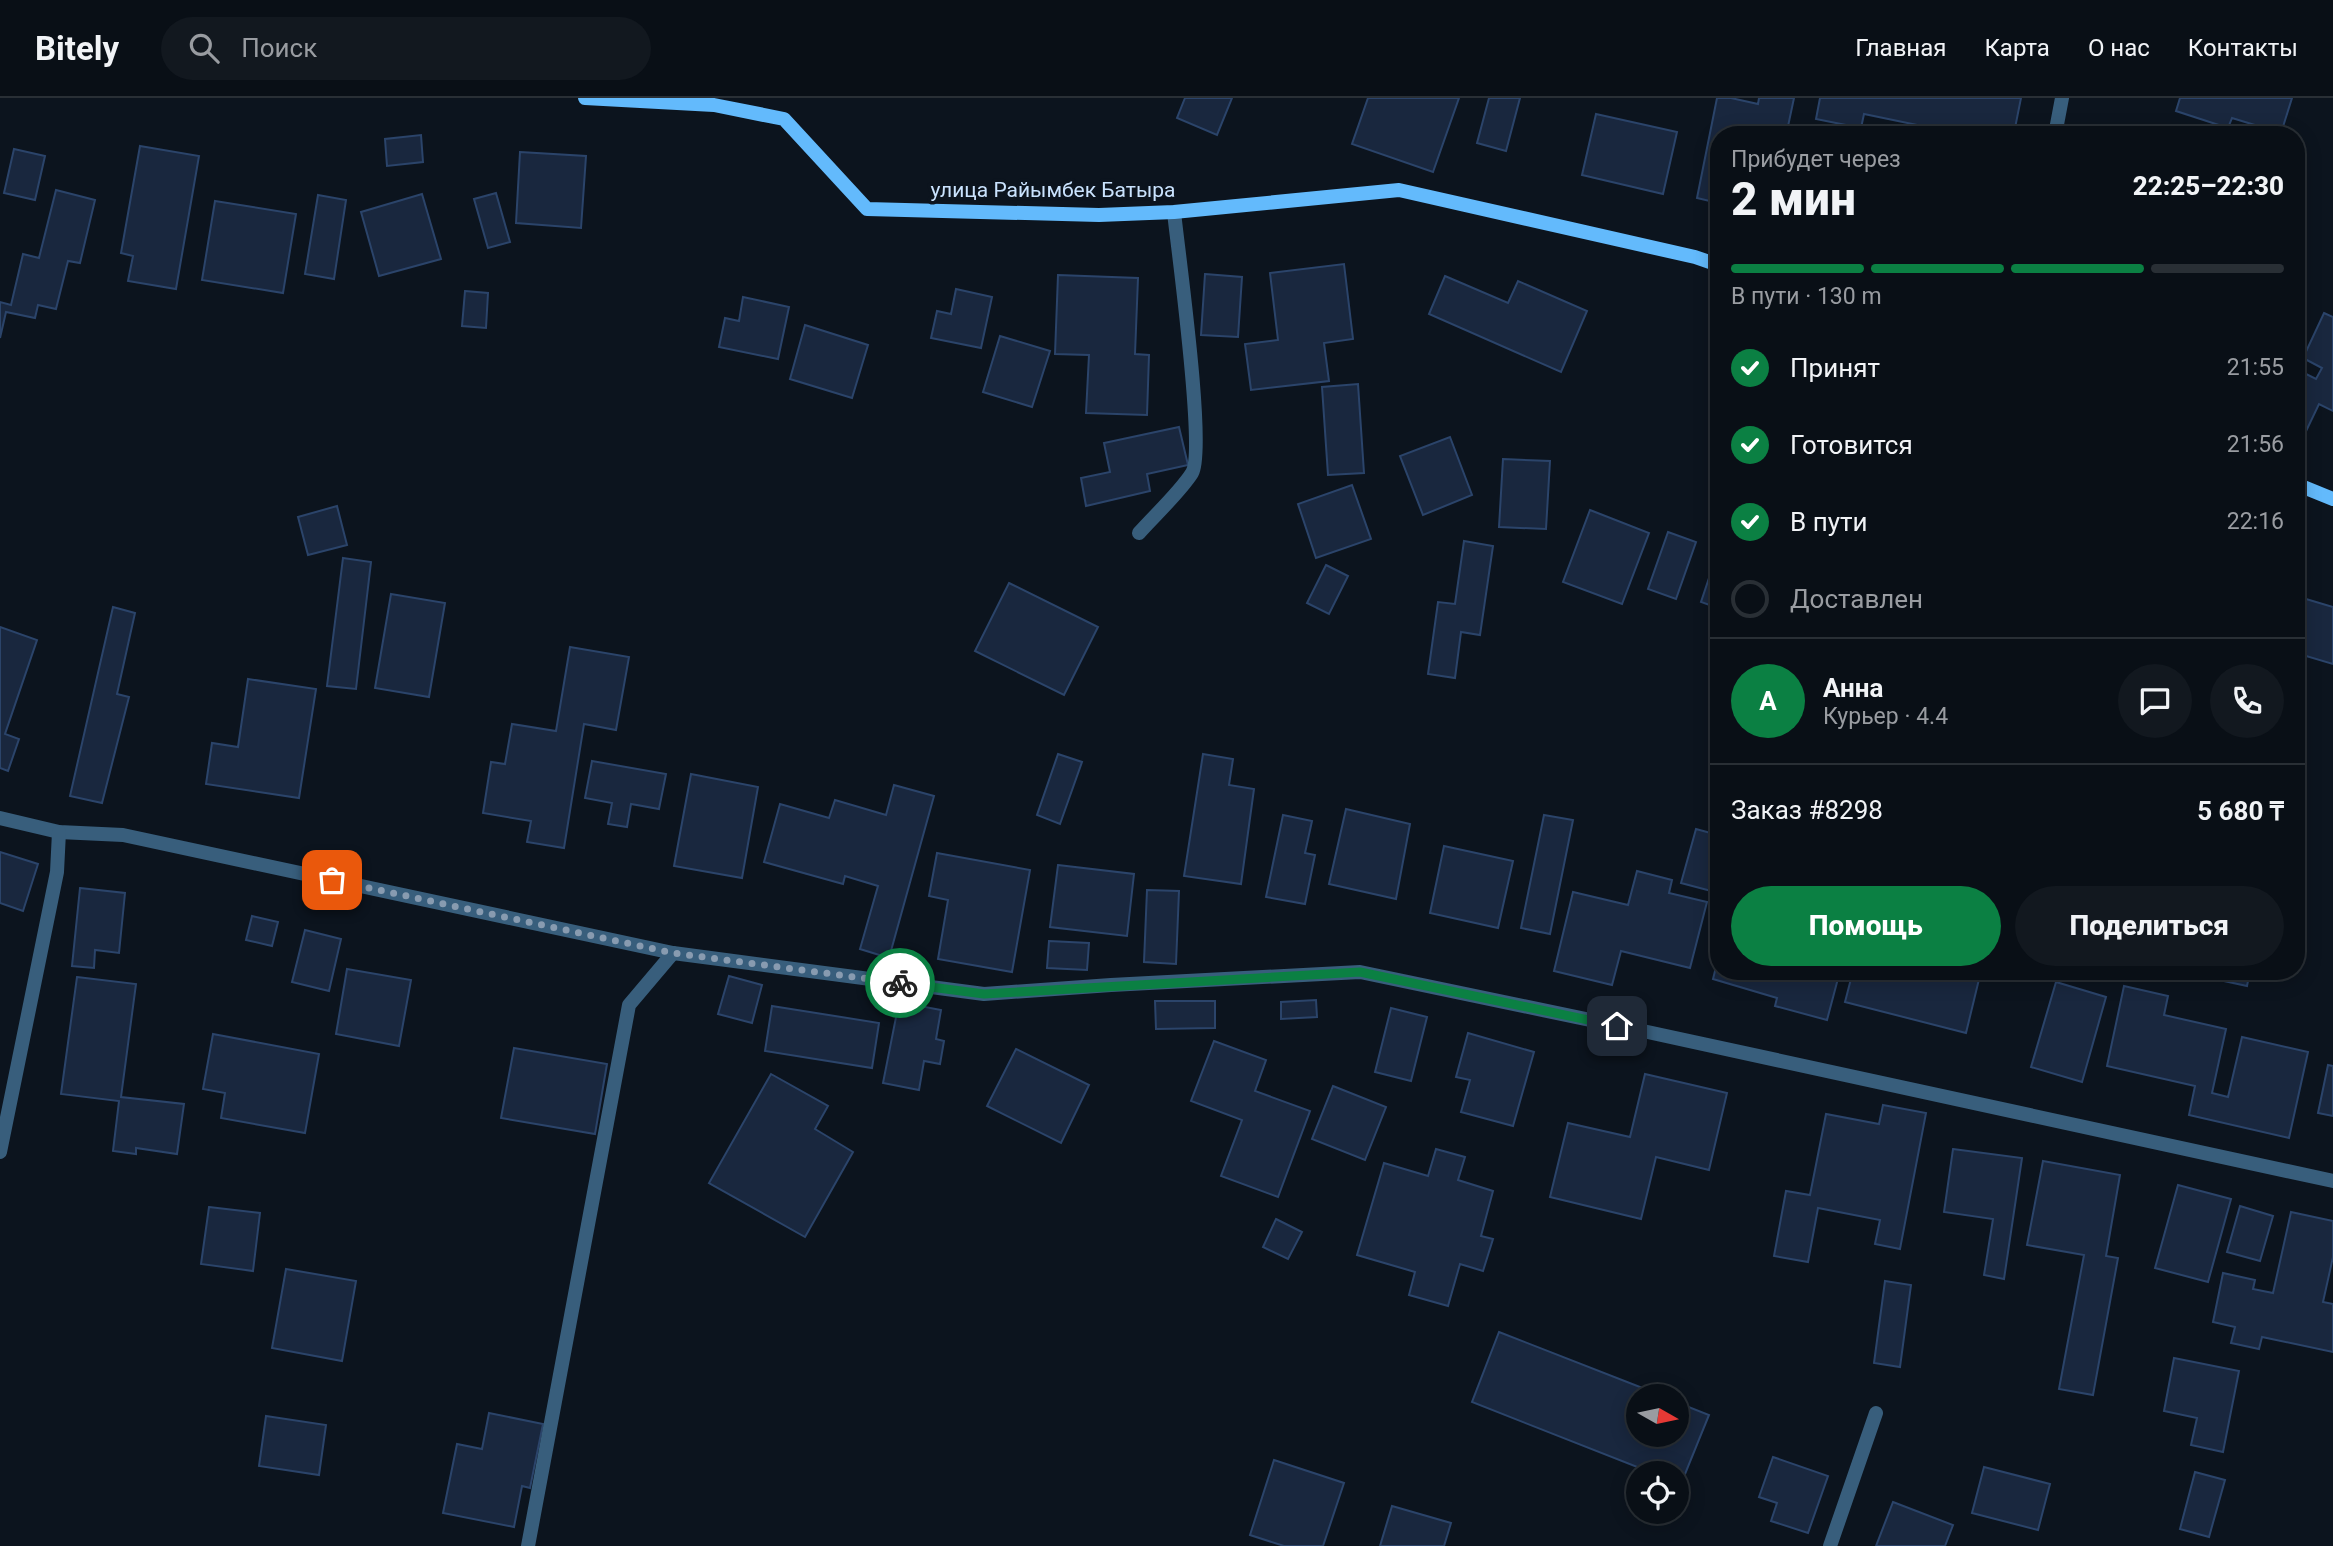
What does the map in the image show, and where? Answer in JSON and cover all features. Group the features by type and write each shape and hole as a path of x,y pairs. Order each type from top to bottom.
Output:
{"street":[{"name":"улица Райымбек Батыра","path":"585,98 714,105 784,119 867,209 1100,215 1174,212 1398,190 1710,262"},
{"path":"2057,126 2062,98"},
{"path":"1139,533 1193,471 1197,457 1174,212"},
{"path":"2305,488 2333,499"},
{"path":"0,818 59,832 123,835 673,953 984,994 1360,972 2333,1181"},
{"path":"0,1152 57,872 59,832"},
{"path":"528,1546 629,1005 673,953"},
{"path":"1830,1546 1876,1413"}],"building":[{"path":"1185,98 1232,98 1217,135 1177,118"},
{"path":"1368,98 1459,98 1433,172 1352,144"},
{"path":"1489,98 1520,98 1506,151 1477,143"},
{"path":"1717,98 1758,104 1759,98 1794,98 1788,126 1711,126"},
{"path":"1820,98 2021,98 2015,126 1922,126 1864,114 1861,126 1816,119"},
{"path":"2180,98 2292,98 2283,126 2258,126 2232,118 2229,126 2222,126 2176,111"},
{"path":"1596,114 1677,132 1663,194 1582,175"},
{"path":"1710,133 1710,201 1697,198"},
{"path":"421,135 423,162 387,166 385,139"},
{"path":"140,146 199,156 176,289 128,281 133,256 121,253"},
{"path":"14,149 45,156 35,200 4,193"},
{"path":"520,152 586,156 581,228 516,223"},
{"path":"56,190 95,200 80,263 68,261 56,309 38,305 35,318 6,312 0,338 0,302 11,305 23,254 39,258"},
{"path":"496,193 510,242 488,248 474,199"},
{"path":"422,194 441,259 379,276 361,212"},
{"path":"318,195 346,200 334,279 305,274"},
{"path":"215,201 296,214 283,293 202,280"},
{"path":"1344,264 1353,339 1324,343 1329,381 1251,390 1245,344 1278,340 1270,273"},
{"path":"1205,274 1242,277 1238,337 1201,335"},
{"path":"1058,275 1138,278 1135,354 1149,355 1147,415 1086,413 1089,355 1055,354"},
{"path":"1445,276 1508,303 1518,281 1587,311 1561,372 1429,314"},
{"path":"956,289 992,297 981,348 931,338 937,311 951,314"},
{"path":"465,291 488,293 486,328 462,326"},
{"path":"743,297 789,307 778,359 719,347 725,318 739,321"},
{"path":"2324,313 2333,317 2333,411 2319,404 2305,433 2305,374 2316,379 2322,368 2305,359"},
{"path":"805,325 868,345 852,398 790,379"},
{"path":"1000,336 1050,351 1032,407 983,392"},
{"path":"1358,384 1364,473 1328,475 1322,387"},
{"path":"1179,427 1188,465 1147,474 1150,491 1086,506 1081,478 1110,472 1104,443"},
{"path":"1450,437 1472,495 1423,515 1400,456"},
{"path":"1503,459 1550,461 1546,529 1499,527"},
{"path":"1352,485 1371,539 1316,558 1298,504"},
{"path":"337,506 347,545 308,555 298,517"},
{"path":"1590,510 1649,533 1622,604 1563,582"},
{"path":"1668,532 1696,542 1676,599 1648,589"},
{"path":"1464,541 1493,546 1480,635 1461,632 1455,678 1428,674 1438,602 1455,604"},
{"path":"343,558 371,562 356,689 327,686"},
{"path":"1326,565 1348,576 1329,614 1307,603"},
{"path":"1710,575 1710,605 1701,602"},
{"path":"1009,583 1098,627 1064,695 975,651"},
{"path":"391,594 445,603 429,697 375,688"},
{"path":"2305,599 2333,607 2333,664 2305,656"},
{"path":"113,607 135,613 117,694 129,697 102,803 70,796"},
{"path":"0,627 37,640 5,734 19,739 8,771 0,768"},
{"path":"570,647 629,657 616,730 584,724 564,848 527,842 531,821 483,813 491,762 505,764 512,724 556,731"},
{"path":"248,679 316,689 299,798 206,784 212,743 238,747"},
{"path":"1058,754 1082,762 1060,824 1037,815"},
{"path":"1203,754 1233,759 1229,785 1254,789 1241,884 1184,876"},
{"path":"592,761 666,774 659,809 631,804 627,827 608,824 612,803 585,798"},
{"path":"691,774 758,787 742,878 674,866"},
{"path":"894,785 934,796 889,958 860,949 878,886 845,876 843,884 764,862 780,804 829,818 835,800 886,815"},
{"path":"1346,809 1410,824 1396,899 1329,884"},
{"path":"1283,815 1312,821 1305,853 1315,855 1305,904 1266,897"},
{"path":"1544,815 1573,820 1550,934 1521,928"},
{"path":"1696,829 1710,833 1710,891 1681,883"},
{"path":"1444,846 1513,861 1498,928 1430,913"},
{"path":"0,852 38,864 23,911 0,903"},
{"path":"937,853 1030,870 1012,972 938,959 948,900 929,896"},
{"path":"1058,865 1134,874 1127,936 1050,927"},
{"path":"1637,871 1672,880 1669,893 1707,902 1690,968 1621,951 1612,985 1554,971 1573,892 1628,905"},
{"path":"80,888 125,893 119,953 95,950 94,968 72,966"},
{"path":"1147,890 1179,891 1176,964 1144,962"},
{"path":"252,916 278,922 272,946 246,940"},
{"path":"305,930 341,939 329,991 292,982"},
{"path":"1049,941 1089,943 1087,970 1047,968"},
{"path":"347,969 411,980 399,1046 336,1034"},
{"path":"729,976 762,985 752,1023 718,1014"},
{"path":"77,977 136,984 121,1097 184,1104 177,1154 136,1148 136,1154 113,1151 119,1101 61,1094"},
{"path":"1716,980 1838,980 1827,1020 1775,1006 1777,998"},
{"path":"1851,980 1979,980 1966,1033 1845,1002"},
{"path":"2219,980 2248,980 2247,986"},
{"path":"2056,982 2106,997 2082,1082 2031,1067"},
{"path":"2124,986 2168,996 2164,1015 2226,1029 2212,1093 2228,1097 2242,1037 2308,1052 2289,1138 2189,1115 2195,1086 2107,1066"},
{"path":"1316,1000 1317,1017 1281,1019 1281,1002"},
{"path":"1155,1001 1215,1001 1215,1028 1156,1029"},
{"path":"899,1002 941,1010 936,1039 944,1041 940,1064 924,1061 919,1090 883,1083"},
{"path":"772,1006 879,1023 872,1068 765,1051"},
{"path":"1391,1008 1427,1017 1411,1081 1375,1072"},
{"path":"1468,1033 1534,1052 1513,1126 1461,1112 1470,1080 1456,1077"},
{"path":"213,1034 319,1054 305,1133 221,1118 225,1093 203,1089"},
{"path":"1214,1041 1266,1060 1255,1091 1310,1111 1278,1197 1221,1176 1242,1120 1191,1101"},
{"path":"514,1048 607,1064 595,1134 501,1118"},
{"path":"1016,1049 1089,1085 1061,1143 987,1106"},
{"path":"2328,1065 2333,1066 2333,1116 2318,1113"},
{"path":"771,1074 828,1106 815,1129 853,1152 805,1237 709,1183"},
{"path":"1645,1074 1727,1093 1709,1170 1656,1157 1641,1219 1550,1197 1568,1123 1630,1137"},
{"path":"1333,1086 1386,1107 1365,1160 1312,1139"},
{"path":"1883,1105 1926,1113 1900,1249 1875,1244 1880,1220 1818,1208 1808,1262 1774,1256 1786,1191 1810,1195 1826,1114 1879,1124"},
{"path":"1436,1149 1465,1157 1458,1180 1493,1191 1481,1236 1493,1239 1483,1271 1460,1264 1448,1306 1409,1295 1415,1272 1357,1255 1384,1163 1428,1176"},
{"path":"1953,1149 2022,1158 2004,1279 1984,1275 1993,1219 1944,1212"},
{"path":"2043,1161 2120,1175 2106,1256 2118,1258 2093,1395 2059,1389 2084,1255 2027,1245"},
{"path":"2178,1185 2231,1199 2208,1282 2155,1268"},
{"path":"2240,1206 2273,1216 2260,1261 2227,1252"},
{"path":"209,1207 260,1213 253,1271 201,1264"},
{"path":"2291,1212 2333,1221 2333,1257 2323,1302 2333,1304 2333,1352 2262,1337 2259,1349 2231,1343 2235,1327 2213,1322 2223,1273 2255,1280 2253,1289 2273,1293"},
{"path":"1276,1219 1302,1232 1288,1259 1263,1247"},
{"path":"286,1269 356,1281 342,1361 272,1348"},
{"path":"1885,1281 1911,1285 1900,1367 1874,1363"},
{"path":"1499,1332 1632,1384 1626,1384 1626,1447 1689,1447 1689,1407 1709,1415 1689,1464 1689,1461 1626,1463 1472,1402"},
{"path":"2174,1358 2239,1371 2223,1452 2191,1445 2197,1418 2164,1411"},
{"path":"489,1413 543,1424 530,1488 522,1486 514,1527 443,1513 457,1444 482,1449"},
{"path":"266,1416 326,1425 319,1475 259,1466"},
{"path":"1773,1457 1828,1476 1808,1533 1771,1521 1777,1503 1759,1497"},
{"path":"1274,1460 1344,1483 1323,1546 1284,1546 1250,1535"},
{"path":"1984,1467 2050,1484 2038,1530 1972,1513"},
{"path":"2195,1472 2225,1480 2209,1537 2180,1529"},
{"path":"1893,1502 1953,1525 1945,1546 1876,1546"},
{"path":"1392,1506 1451,1523 1444,1546 1380,1546"}],"way so far":[{"path":"332,880 673,953 900,983"}],"route":[{"path":"900,983 984,994 1360,972 1617,1026"}]}
